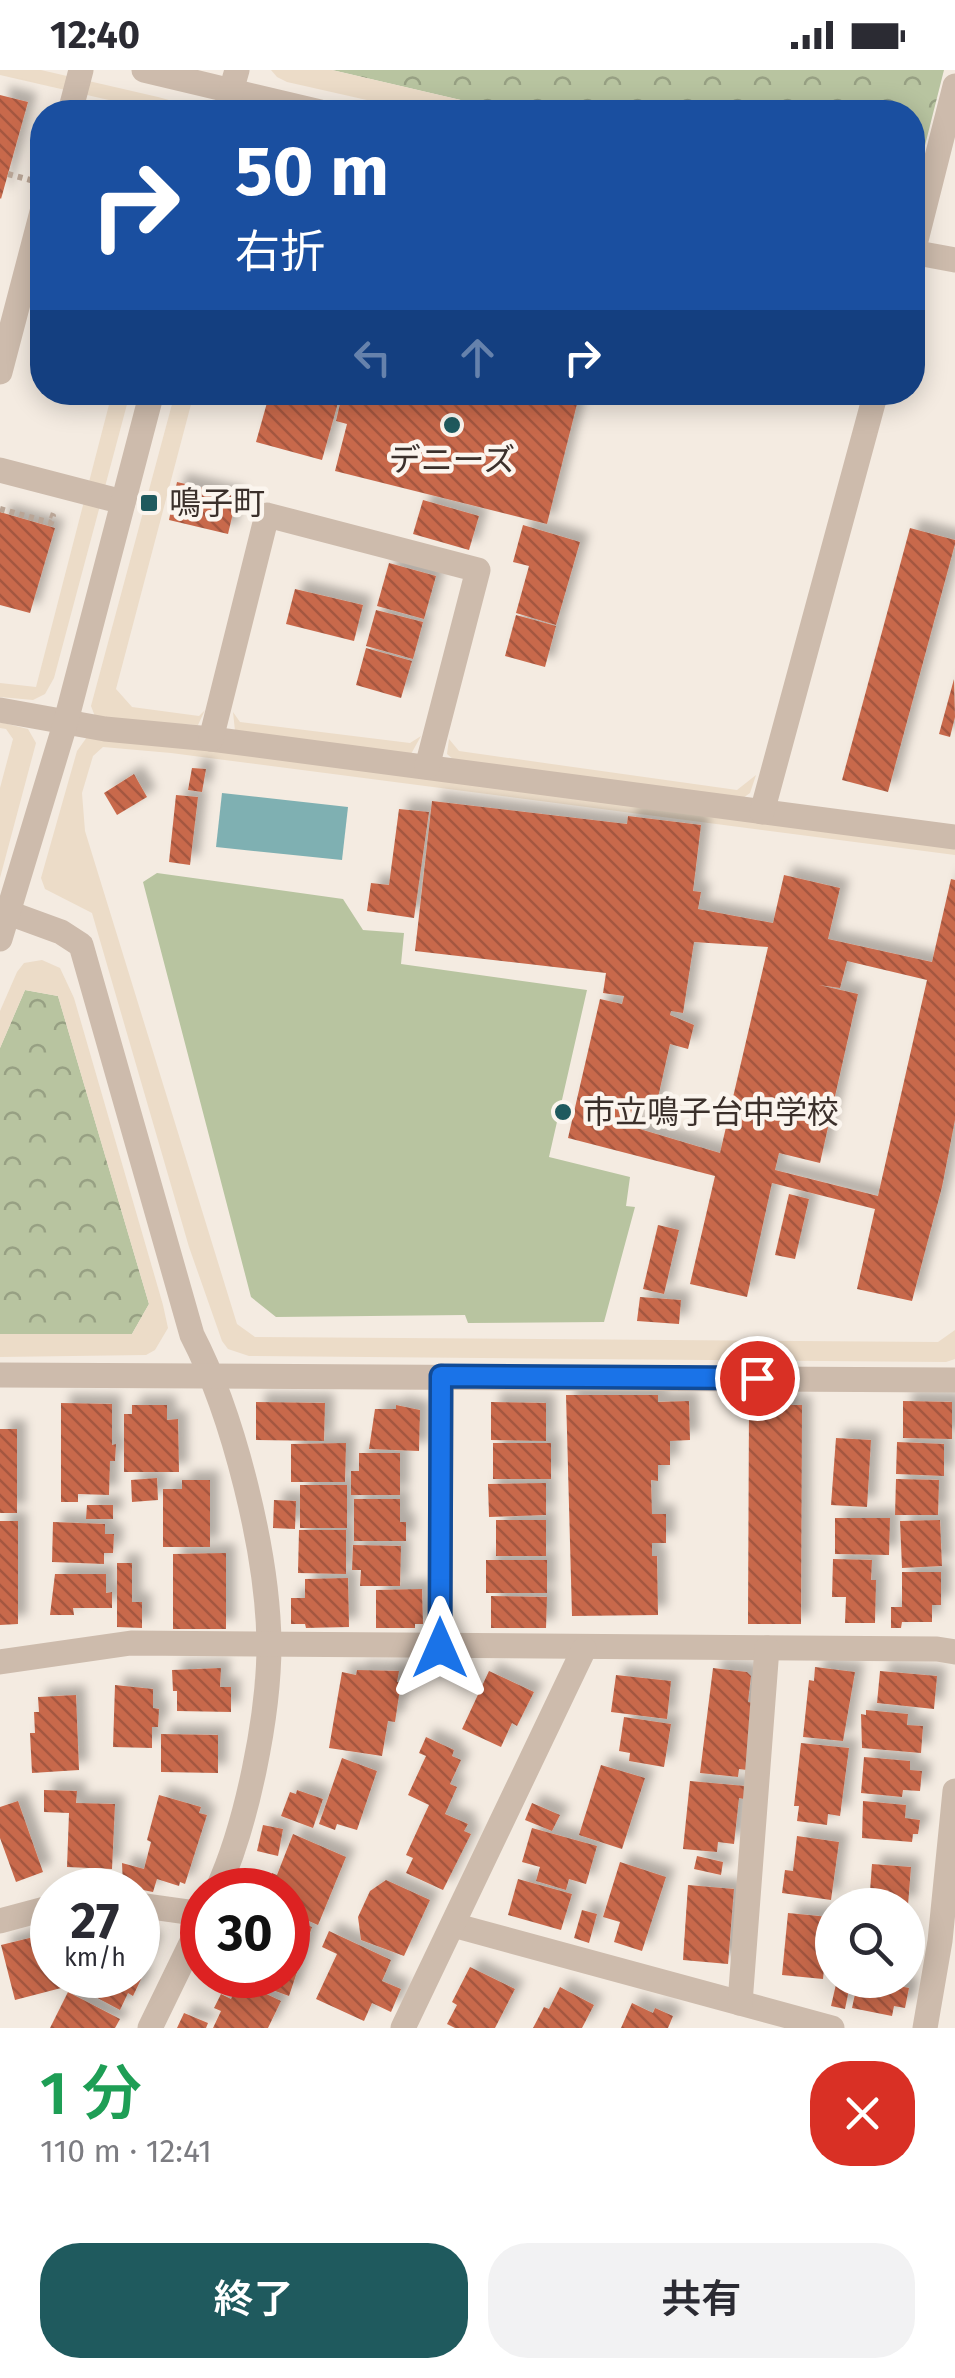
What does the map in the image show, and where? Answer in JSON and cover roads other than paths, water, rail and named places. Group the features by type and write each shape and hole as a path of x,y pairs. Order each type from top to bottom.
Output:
{"street":[{"path":"73,100 81,70"},
{"path":"144,70 269,100"},
{"path":"925,205 955,86"},
{"path":"925,255 955,260"},
{"path":"0,372 30,258"},
{"path":"0,939 66,720 149,405"},
{"path":"762,812 872,405"},
{"path":"0,470 123,502"},
{"path":"212,739 267,515 478,570 426,767"},
{"path":"0,710 104,729 212,739 955,837"},
{"path":"9,913 61,932 80,945 192,1335 213,1375 248,1500 262,1569 269,1646 250,1790 226,1868"},
{"path":"0,1375 955,1380"},
{"path":"440,1648 441,1376"},
{"path":"0,1662 131,1643 955,1652"},
{"path":"403,2028 584,1648"},
{"path":"740,2003 768,1648"},
{"path":"925,2028 951,1865 955,1791"},
{"path":"0,1922 30,1913"},
{"path":"454,1925 832,2028"},
{"path":"150,2028 180,1964"}],"water":[{"path":"222,793 348,807 342,860 216,847"}],"place":[{"name":"デニーズ","path":"452,425"},
{"name":"鳴子町","path":"149,503"},
{"name":"市立鳴子台中学校","path":"563,1112"}]}
